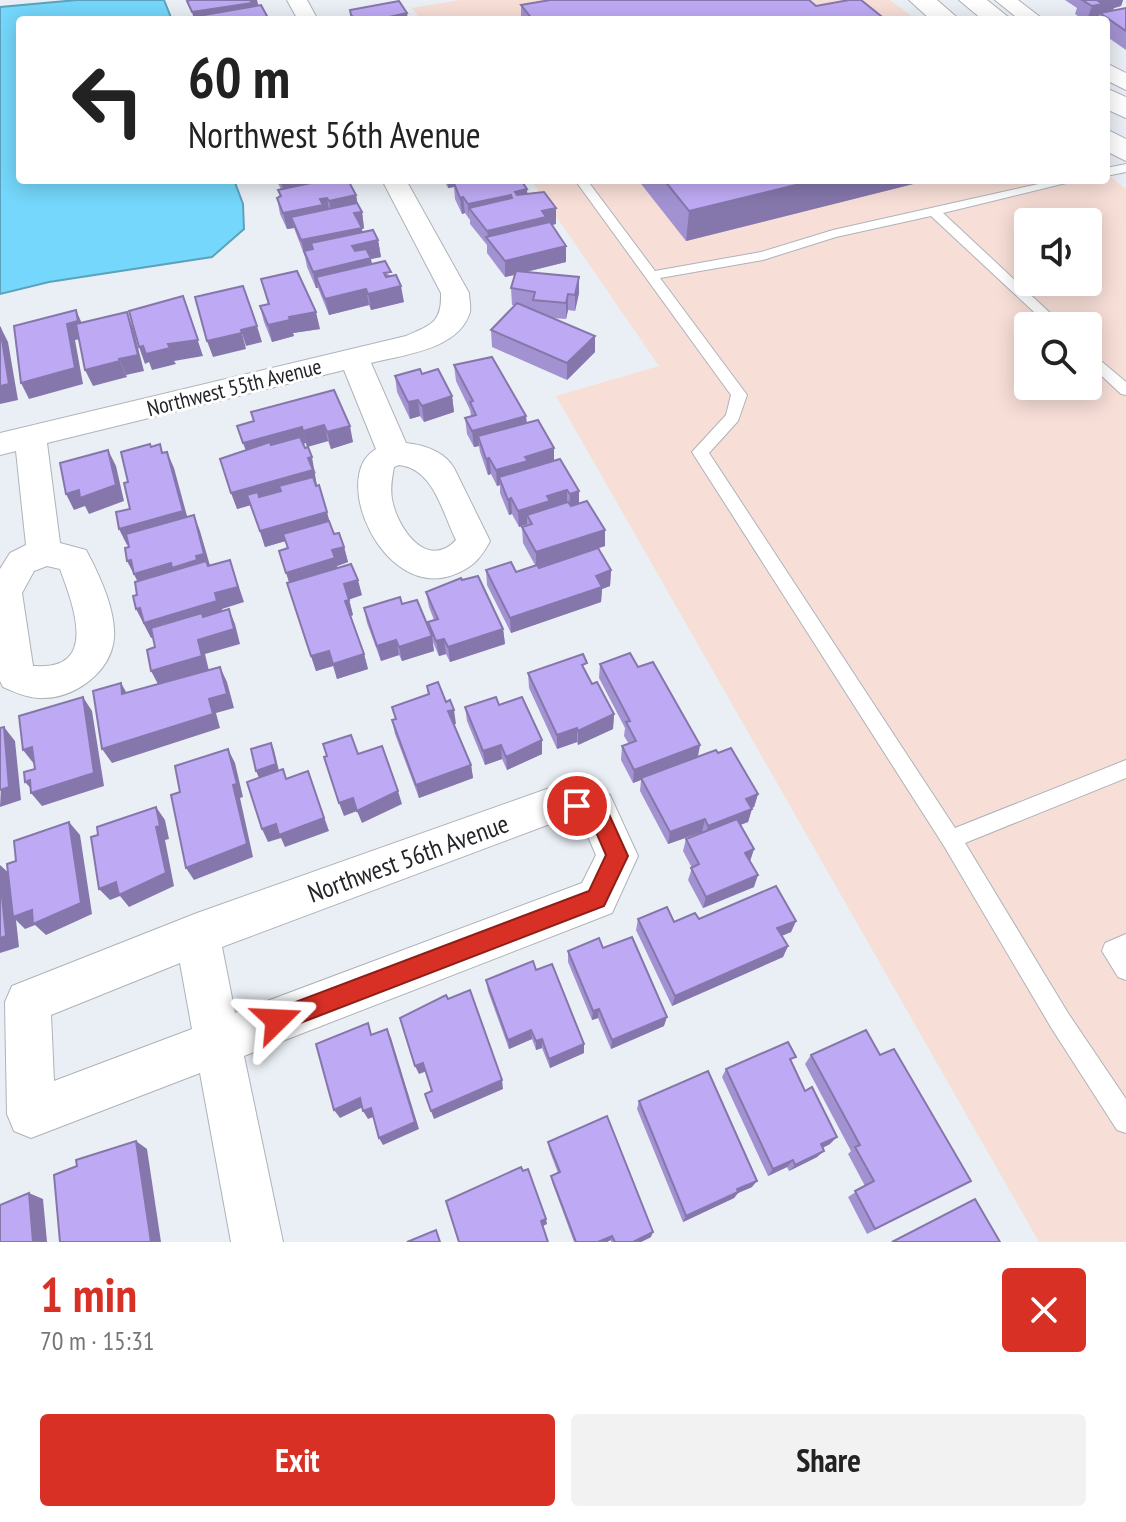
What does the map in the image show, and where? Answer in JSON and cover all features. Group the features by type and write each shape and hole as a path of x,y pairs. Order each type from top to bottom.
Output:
{"main road":[{"path":"921,0 942,16"},
{"path":"971,0 993,16"}],"street":[{"path":"1005,0 1028,16"},
{"name":"Northwest 55th Avenue","path":"15,440 415,343 442,331 456,312 455,293 396,184"},
{"path":"354,358 394,453"},
{"path":"15,440 44,552"},
{"name":"Northwest 56th Avenue","path":"558,803 596,808 617,856 597,898 219,1042 31,1114 28,1002 197,935 558,803"},
{"path":"197,935 257,1242"}],"lane":[{"path":"584,184 739,395 733,417 700,452 951,839 1060,1021 1126,1121"},
{"path":"653,275 763,256 833,234 1054,184"},
{"path":"934,211 1042,312"},
{"path":"1102,368 1126,390"},
{"path":"951,839 1126,769"},
{"path":"1126,945 1113,951 1126,969"}],"shaded area":[{"path":"460,0 890,0 912,16 418,16 412,8"},
{"path":"1110,176 1126,189 1126,1242 1039,1242 556,396 659,366 534,184 1110,184"}],"water":[{"path":"77,0 164,0 170,16 16,16 16,184 236,184 243,204 244,229 212,257 49,282 0,294 0,7"}],"building":[{"path":"250,0 252,3 192,12 187,1"},
{"path":"550,0 809,0 816,6 861,0 881,16 530,16 521,5"},
{"path":"1082,0 1102,0 1098,1 1103,4 1092,6"},
{"path":"399,1 407,13 352,16 350,10"},
{"path":"261,5 267,16 204,16"},
{"path":"1126,8 1126,31 1110,20 1110,16 1100,13"},
{"path":"306,184 350,184 356,195 329,201 327,198 320,199 323,205 283,213 277,198 281,196 278,190"},
{"path":"454,184 524,184 527,189 515,192 517,195 544,192 556,208 542,211 546,217 487,231 469,208 512,198 511,195 468,204 463,197 460,198"},
{"path":"667,184 800,184 689,211"},
{"path":"357,203 362,212 354,213 362,228 301,240 291,217"},
{"path":"550,222 566,246 505,261 486,237"},
{"path":"373,230 378,240 352,246 355,251 366,249 371,258 313,272 304,251 313,249 311,243"},
{"path":"385,261 391,272 384,273 386,277 396,275 401,286 368,294 366,289 325,299 316,277"},
{"path":"297,271 316,312 268,325 260,306 269,304 261,279"},
{"path":"516,271 579,277 575,295 568,294 566,303 533,300 535,292 511,288"},
{"path":"243,286 257,326 207,341 195,297"},
{"path":"183,296 198,340 168,344 170,348 146,354 143,346 139,347 129,311"},
{"path":"517,303 595,336 567,363 491,330"},
{"path":"76,310 78,321 67,324 75,368 21,383 14,326"},
{"path":"127,312 138,355 85,370 76,324"},
{"path":"0,327 9,384 0,386"},
{"path":"492,357 526,416 472,431 465,418 476,415 470,402 473,401 454,365"},
{"path":"420,369 422,374 438,369 452,396 422,406 418,400 408,402 395,376"},
{"path":"334,390 350,426 327,432 324,425 303,431 302,427 243,443 237,426 254,421 251,412"},
{"path":"538,420 554,448 525,457 528,461 496,470 489,458 486,459 478,436"},
{"path":"300,437 312,457 308,458 313,470 231,493 220,459 270,442 271,445"},
{"path":"150,444 151,447 160,444 162,453 167,452 183,511 119,529 116,512 130,509 121,452"},
{"path":"108,450 116,485 80,498 79,490 66,494 60,463"},
{"path":"560,459 579,491 570,494 567,490 547,496 550,501 518,511 511,498 508,500 499,477"},
{"path":"313,477 316,486 319,485 327,512 260,531 247,495 258,492 259,497 281,491 279,486"},
{"path":"587,501 605,530 536,552 522,527 532,524 527,515 568,502 571,506"},
{"path":"194,515 204,554 196,556 197,560 172,568 171,563 134,574 131,560 127,561 125,548 129,547 126,534"},
{"path":"329,521 334,534 339,533 344,547 332,550 335,558 286,573 279,551 288,548 283,534"},
{"path":"598,548 611,570 596,576 602,587 510,618 486,570 511,562 516,572 537,565 539,568"},
{"path":"230,560 238,587 215,593 217,601 144,623 133,596 137,595 135,582 206,561 208,566"},
{"path":"351,564 358,580 344,584 349,600 345,601 364,654 333,664 329,651 311,656 287,583"},
{"path":"478,576 503,629 448,647 444,639 436,641 428,622 438,619 426,592 461,578"},
{"path":"400,597 402,604 417,600 432,636 399,647 396,640 377,646 364,608"},
{"path":"229,609 234,629 198,640 202,656 151,671 147,650 155,647 151,628 202,613 203,617"},
{"path":"630,653 638,667 653,662 700,745 634,770 622,746 636,741 626,722 630,721 600,664"},
{"path":"583,654 587,663 582,665 592,684 597,682 614,714 578,731 577,728 557,735 528,673"},
{"path":"220,667 227,694 209,699 213,714 102,749 93,691 121,683 122,694"},
{"path":"438,682 446,702 450,700 454,710 448,711 471,765 416,785 392,720 396,719 392,707 429,694 427,686"},
{"path":"83,697 94,773 31,793 30,780 25,782 24,772 35,769 32,747 23,750 19,716"},
{"path":"496,697 499,705 522,697 542,740 506,757 501,745 483,751 465,707"},
{"path":"4,727 9,787 0,790 0,728"},
{"path":"351,735 358,754 382,746 398,791 357,811 353,798 339,803 324,757 327,756 323,744"},
{"path":"271,743 276,764 256,771 251,749"},
{"path":"731,748 758,794 746,799 752,809 708,826 705,819 670,832 641,778 716,750 718,753"},
{"path":"228,749 247,844 186,868 171,795 180,792 175,766"},
{"path":"283,769 286,779 308,771 324,818 279,835 276,824 262,829 247,782"},
{"path":"156,807 160,826 156,827 166,873 119,895 116,882 99,889 91,837 98,835 97,827"},
{"path":"737,819 754,849 745,853 758,875 706,897 691,868 699,864 686,839"},
{"path":"69,822 81,903 33,924 32,910 13,917 7,864 16,861 14,841"},
{"path":"0,877 6,936 0,938"},
{"path":"776,886 796,921 777,928 788,946 675,996 638,919 667,907 674,922 695,913 699,919"},
{"path":"632,937 667,1017 612,1040 599,1009 593,1011 568,951 599,938 603,948"},
{"path":"533,961 536,970 552,964 584,1044 549,1059 542,1039 536,1041 531,1030 508,1040 486,980"},
{"path":"470,990 502,1080 431,1111 425,1094 432,1091 423,1063 415,1066 400,1018 446,995 448,999"},
{"path":"368,1023 371,1035 387,1029 415,1122 379,1138 371,1108 363,1111 360,1098 334,1110 316,1044"},
{"path":"866,1030 880,1055 894,1049 971,1181 875,1229 855,1191 874,1181 855,1147 860,1145 811,1055"},
{"path":"788,1042 796,1057 790,1059 805,1091 812,1087 837,1137 821,1144 824,1151 795,1165 793,1160 773,1169 726,1069"},
{"path":"708,1071 757,1181 686,1216 639,1101"},
{"path":"607,1116 653,1232 633,1242 615,1242 612,1236 598,1242 576,1242 551,1176 560,1172 548,1142"},
{"path":"136,1141 151,1242 60,1242 54,1175 77,1166 76,1160"},
{"path":"521,1167 523,1171 528,1169 546,1219 541,1221 548,1242 459,1242 446,1201"},
{"path":"29,1193 33,1242 0,1242 0,1205"},
{"path":"975,1199 1000,1242 892,1242"},
{"path":"436,1230 440,1242 407,1242"}],"route":[{"path":"277,1020 597,898 617,856 596,808 577,806"}]}
